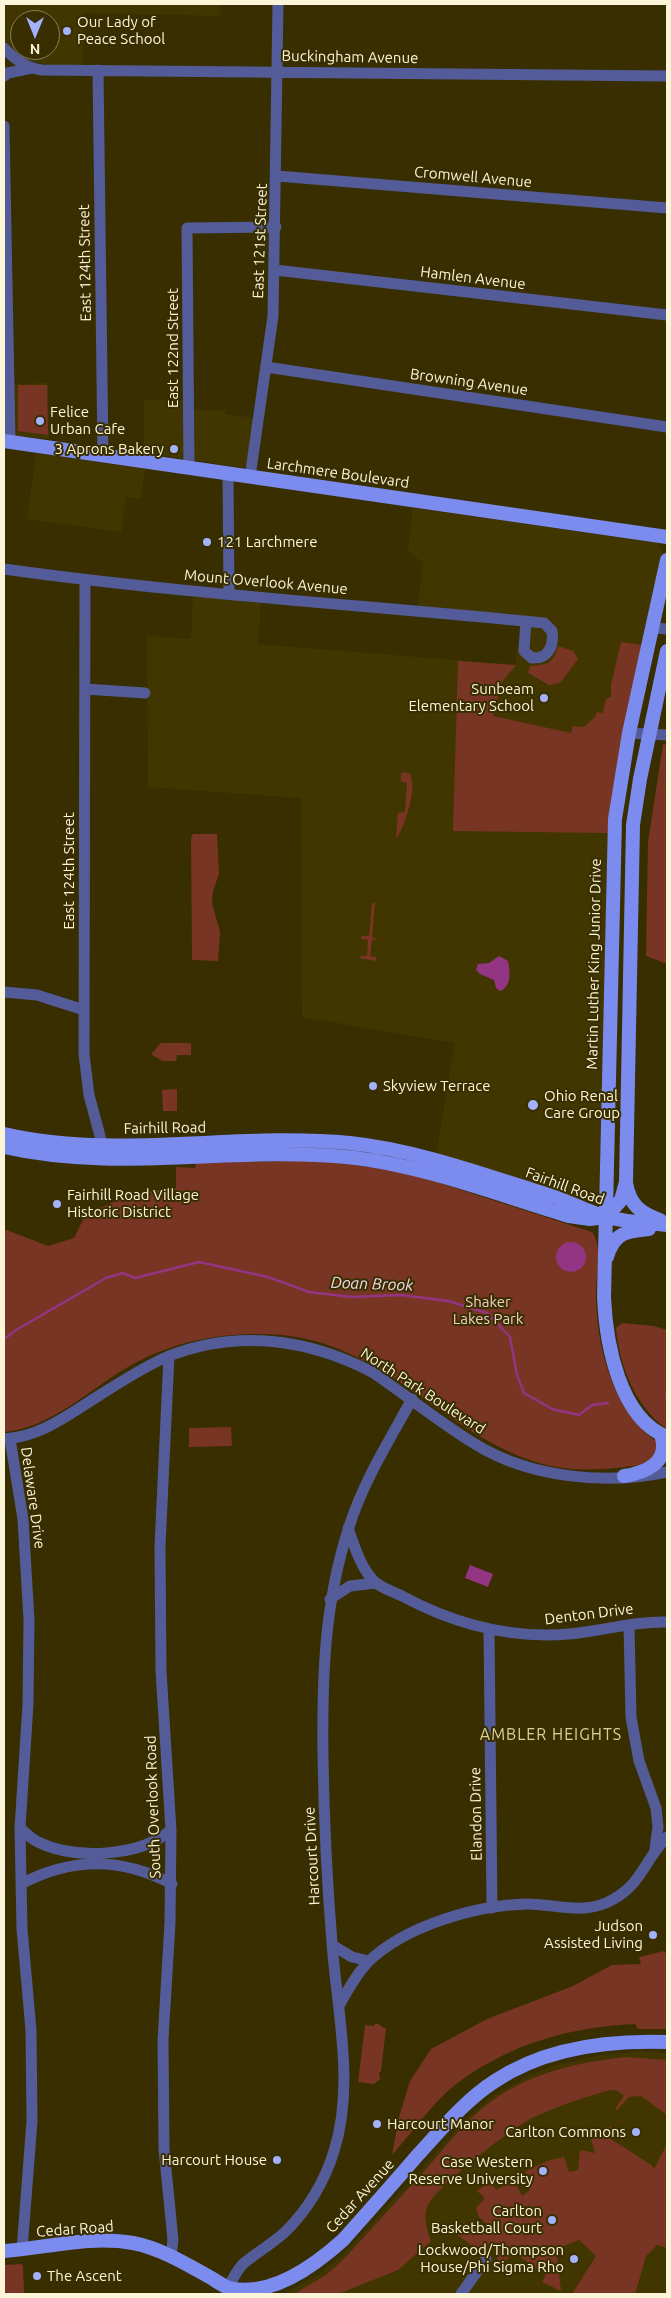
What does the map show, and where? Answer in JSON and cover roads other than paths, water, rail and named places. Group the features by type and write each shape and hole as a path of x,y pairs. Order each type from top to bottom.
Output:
{"main road":[{"name":"Larchmere Boulevard","path":"7,441 667,537"},
{"name":"Martin Luther King Junior Drive","path":"664,1436 634,1408 617,1376 605,1322 604,1267 612,893 616,802 629,733 667,560"},
{"path":"667,650 633,825 626,1182 628,1194 634,1205 645,1214 667,1225"},
{"name":"Fairhill Road","path":"8,1141 103,1146 314,1148"},
{"name":"Fairhill Road","path":"8,1141 54,1155 106,1160 314,1148 351,1143 448,1172 556,1198 606,1217 667,1225"},
{"path":"606,1217 621,1200 626,1182"},
{"path":"604,1267 614,1240 622,1234 634,1230 667,1225"},
{"path":"624,1476 637,1474 662,1463 667,1454 664,1436"},
{"name":"Cedar Avenue","path":"225,2293 248,2293 274,2288 324,2257 343,2240 455,2113 474,2096 510,2072 538,2060 585,2046 611,2042 667,2042"},
{"name":"Cedar Road","path":"4,2251 102,2240 133,2243 171,2256 225,2293"}],"street":[{"name":"East 121st Street","path":"250,477 273,316 277,176 278,4"},
{"path":"4,48 19,62 32,68"},
{"name":"Buckingham Avenue","path":"4,76 8,73 32,68 667,76"},
{"name":"East 124th Street","path":"98,70 103,455"},
{"path":"4,126 7,441"},
{"name":"Cromwell Avenue","path":"277,176 667,208"},
{"name":"East 122nd Street","path":"189,468 187,228 276,227"},
{"name":"Hamlen Avenue","path":"275,270 667,315"},
{"name":"Browning Avenue","path":"266,367 667,427"},
{"path":"228,474 229,594"},
{"name":"Mount Overlook Avenue","path":"4,569 85,580 526,621"},
{"name":"East 124th Street","path":"85,580 84,1010 87,1081 106,1160"},
{"path":"652,628 667,629"},
{"path":"85,689 145,693"},
{"path":"629,733 667,735"},
{"path":"612,893 632,894"},
{"path":"4,992 37,995 84,1010"},
{"path":"608,1082 627,1082"},
{"name":"North Park Boulevard","path":"7,1439 32,1434 60,1421 130,1376 169,1356 194,1348 229,1341 263,1340 291,1343 339,1356 372,1372 476,1445 522,1465 574,1476 641,1476 667,1472"},
{"name":"South Overlook Road","path":"169,1356 160,1546 162,1678 171,1830 172,1884 163,2040 164,2140 172,2240 171,2256"},
{"name":"Harcourt Drive","path":"225,2293 241,2266 284,2232 298,2217 318,2187 331,2159 339,2128 343,2087 339,2006 332,1945 324,1812 322,1687 330,1599 348,1528 358,1500 412,1399"},
{"name":"Delaware Drive","path":"7,1439 23,1519 29,1620 28,1704 20,1828 23,1938 31,2030 32,2121 22,2250"},
{"path":"330,1599 350,1586 375,1582 360,1558 348,1528"},
{"name":"Denton Drive","path":"375,1582 449,1619 489,1630 540,1636 572,1634 629,1625 667,1622"},
{"path":"629,1625 631,1717 638,1761 656,1808 658,1827 655,1849"},
{"name":"Elandon Drive","path":"489,1630 492,1908"},
{"path":"656,1808 667,1814"},
{"path":"20,1828 38,1842 88,1853 126,1850 153,1842 171,1830"},
{"path":"339,2006 369,1961 390,1946 427,1926 458,1915 492,1908 527,1904 574,1908 601,1904 622,1893 636,1880 655,1849 667,1837"},
{"path":"21,1884 48,1871 96,1863 135,1868 172,1884"},
{"path":"332,1945 352,1957 369,1961"},
{"path":"461,2294 486,2258"}],"waterway":[{"name":"Doan Brook","path":"4,1339 16,1330 106,1278 123,1273 135,1278 199,1262 268,1277 309,1292 352,1297 401,1295 448,1301 487,1313 510,1337 517,1375 524,1393 552,1409 579,1415 592,1405 608,1403"}],"place":[{"name":"Our Lady of Peace School","path":"67,31"},
{"name":"Felice Urban Cafe","path":"40,421"},
{"name":"3 Aprons Bakery","path":"174,449"},
{"name":"121 Larchmere","path":"207,542"},
{"name":"Sunbeam Elementary School","path":"544,698"},
{"name":"Skyview Terrace","path":"373,1086"},
{"name":"Ohio Renal Care Group","path":"533,1105"},
{"name":"Fairhill Road Village Historic District","path":"57,1204"},
{"name":"Judson Assisted Living","path":"653,1935"},
{"name":"Harcourt Manor","path":"377,2124"},
{"name":"Carlton Commons","path":"636,2132"},
{"name":"Harcourt House","path":"277,2160"},
{"name":"Case Western Reserve University","path":"543,2171"},
{"name":"Carlton Basketball Court","path":"552,2220"},
{"name":"Lockwood/Thompson House/Phi Sigma Rho","path":"574,2259"},
{"name":"The Ascent","path":"37,2276"}],"district":[{"name":"AMBLER HEIGHTS","path":"551,1735"}],"park label":[{"name":"Shaker Lakes Park","path":"488,1310"}]}
